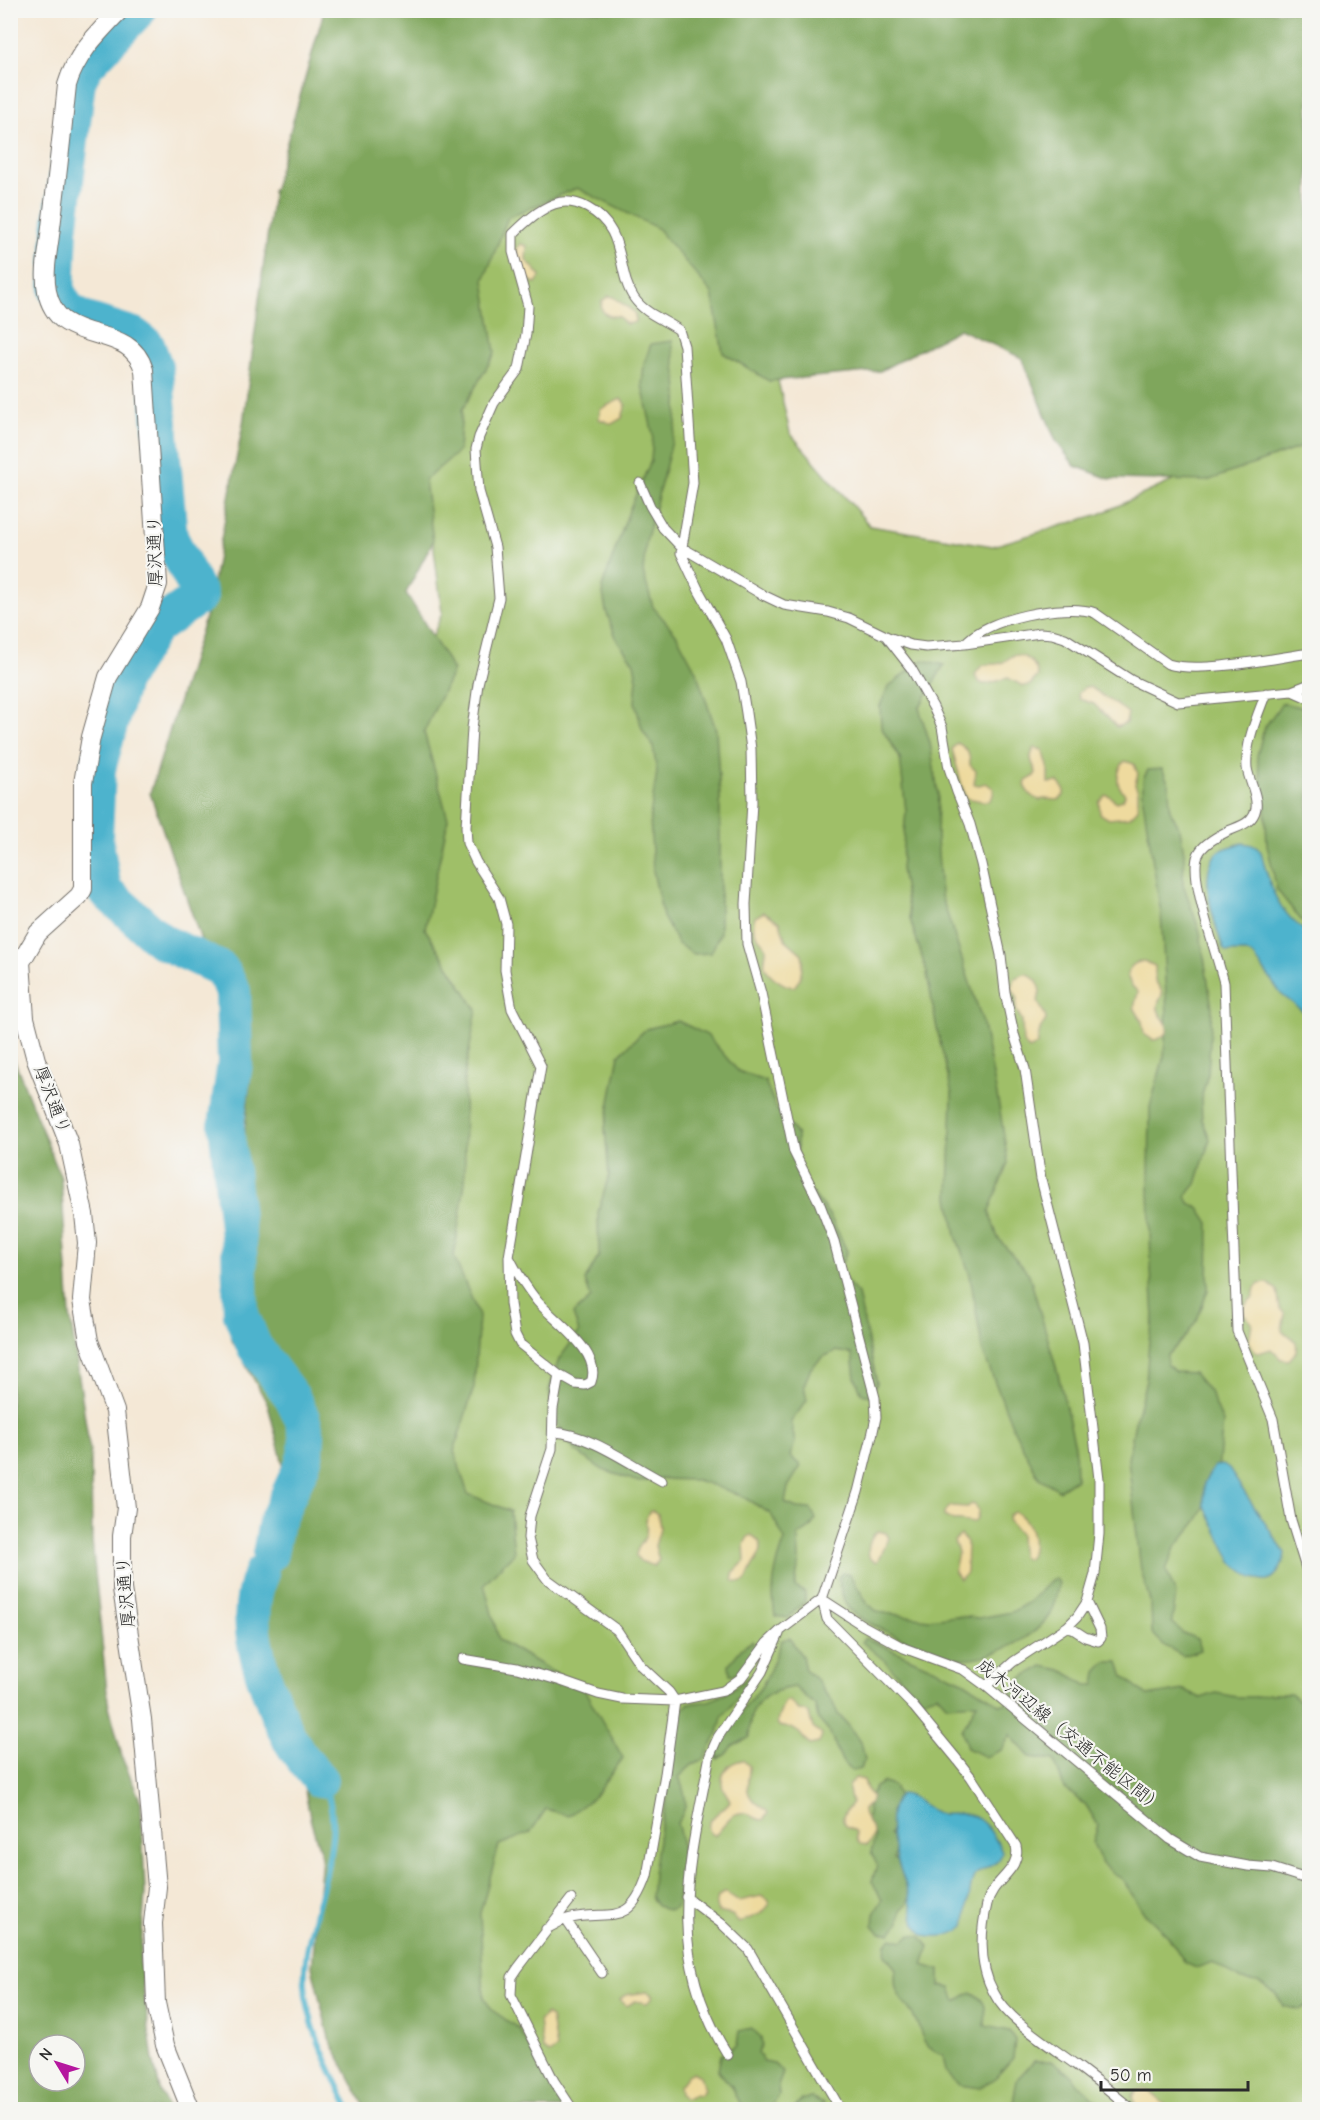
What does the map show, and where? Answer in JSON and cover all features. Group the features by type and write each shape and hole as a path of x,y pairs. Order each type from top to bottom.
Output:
{"street":[{"name":"厚沢通り","path":"120,10 84,50 71,72 67,85 47,261 47,291 60,318 75,327 131,347 141,362 156,532 158,584 150,608 108,677 91,737 83,783 83,889 80,896 38,933 21,962 25,1018 36,1060 69,1144 84,1214 87,1243 82,1300 89,1341 115,1412 126,1508 122,1536 122,1589 142,1719 157,1887 153,1923 156,2003 165,2045 191,2109"}],"lane":[{"path":"509,1257 518,1275 538,1302 574,1337 588,1355 594,1370 591,1382 585,1385 575,1384 559,1375 520,1344 515,1334 510,1304 509,1257 541,1065 512,1009 505,970 506,924 499,898 467,843 466,827 472,728 478,684 499,598 495,547 479,491 476,448 494,403 519,369 526,334 528,306 513,252 513,234 527,220 555,204 577,204 596,213 612,233 628,288 634,299 650,313 680,330 686,363 693,483 681,547 684,564 726,639 741,682 747,713 752,802 746,904 747,944 761,993 794,1152 819,1202 834,1241 875,1398 876,1417 873,1436 861,1481 822,1599 827,1619 914,1707 956,1758 1016,1846 1018,1855 1016,1862 995,1886 987,1902 985,1914 982,1956 987,1977 998,2001 1023,2025 1133,2109"},
{"path":"640,483 663,528 681,547 784,605 849,618 911,645 926,647 965,644 1040,633 1053,634 1065,638 1131,680 1178,702 1292,691 1310,684"},
{"path":"965,644 970,637 1001,622 1038,613 1081,611 1095,614 1162,660 1175,666 1214,666 1310,652"},
{"path":"886,636 911,668 942,728 949,768 970,824 981,864 1001,955 1005,992 1014,1034 1026,1070 1041,1179 1083,1343 1099,1479 1099,1534 1095,1574 1087,1602 1068,1626 1013,1662 986,1686"},
{"path":"1292,691 1310,699"},
{"path":"1266,693 1248,747 1247,766 1257,807 1253,817 1245,825 1206,844 1199,852 1196,870 1207,929 1224,983 1227,1094 1233,1173 1237,1331 1273,1419 1291,1520 1310,1581"},
{"path":"546,1929 566,1920 613,1916 624,1911 642,1891 647,1876 663,1785 675,1701 669,1692 641,1666 617,1630 547,1579 533,1560 528,1538 530,1516 552,1449 553,1409 559,1375"},
{"path":"554,1432 583,1438 662,1481"},
{"path":"463,1659 517,1668 598,1694 622,1699 675,1701 723,1691 741,1678 767,1643 780,1630 822,1599"},
{"name":"成木河辺線（交通不能区間）","path":"822,1599 862,1625 904,1648 964,1670 1170,1839 1200,1857 1272,1868 1310,1880"},
{"path":"1068,1626 1093,1640 1098,1641 1101,1638 1100,1629 1087,1602"},
{"path":"728,2055 713,2032 696,1983 686,1932 686,1897 690,1863 710,1755 718,1737 759,1678 780,1630"},
{"path":"686,1897 722,1924 748,1949 841,2109"},
{"path":"571,1899 546,1929 512,1977 511,1995 554,2081 573,2109"},
{"path":"566,1920 602,1973"}],"green space":[{"path":"324,11 1309,11 1309,442 1304,446 1207,481 1110,479 1075,466 1056,441 1022,358 959,329 880,371 769,381 723,353 712,293 657,228 577,188 508,217 484,280 495,353 462,410 459,451 425,480 433,541 406,593 453,670 424,732 448,819 425,929 477,1010 464,1077 465,1182 454,1257 479,1316 474,1387 454,1451 468,1494 510,1511 514,1553 484,1584 499,1640 585,1691 623,1758 594,1797 568,1816 546,1809 530,1833 499,1845 480,1913 484,1998 492,2010 519,2029 565,2109 366,2109 329,2038 312,1967 322,1857 311,1822 301,1770 282,1733 252,1662 258,1545 283,1464 268,1405 232,1340 233,1242 250,1081 150,793 208,608 243,424 273,192"},
{"path":"541,153 757,289 790,433 870,526 993,546 1100,514 1271,436 1309,401 1309,2109 487,2109 436,1910 585,1692 499,1640 449,1583 389,747 442,613 433,541 383,478 454,210"},
{"path":"672,341 678,389 676,426 646,542 643,572 653,607 676,634 696,671 716,730 720,796 720,933 711,953 693,954 678,944 663,917 653,871 650,817 657,772 653,747 642,729 635,702 637,679 634,663 617,640 606,611 602,587 630,508 651,461 653,435 642,385 644,364 651,344"},
{"path":"923,660 944,665 919,708 930,743 938,793 937,839 941,895 982,1020 1008,1163 989,1211 998,1238 1029,1274 1058,1374 1075,1446 1076,1479 1059,1490 1039,1478 1014,1430 983,1352 970,1275 956,1236 949,1197 952,1094 927,973 910,919 901,869 906,811 900,758 881,727 880,706 888,687"},
{"path":"1282,703 1309,709 1309,923 1301,920 1277,890 1267,845 1265,806 1257,756 1264,728"},
{"path":"1162,769 1169,784 1170,810 1180,829 1184,853 1183,884 1200,932 1212,1008 1208,1074 1201,1099 1202,1119 1210,1139 1196,1184 1186,1196 1189,1203 1200,1209 1209,1223 1208,1290 1197,1320 1186,1336 1167,1355 1167,1364 1175,1372 1194,1373 1211,1394 1223,1422 1216,1488 1197,1521 1175,1548 1166,1570 1176,1594 1172,1622 1183,1633 1197,1639 1200,1650 1183,1656 1165,1646 1152,1633 1151,1605 1141,1570 1128,1459 1146,1381 1149,1340 1154,1317 1149,1183 1150,1107 1164,1056 1167,1012 1161,913 1143,800 1143,779 1148,770"},
{"path":"678,1021 707,1035 738,1071 765,1081 776,1108 797,1135 797,1173 830,1216 847,1251 838,1272 858,1294 877,1383 871,1396 862,1394 855,1377 852,1354 836,1351 823,1357 811,1368 804,1385 807,1400 791,1422 795,1442 790,1456 801,1466 788,1487 785,1503 797,1508 811,1509 816,1519 810,1528 798,1536 799,1561 795,1587 805,1592 805,1601 788,1618 775,1616 774,1577 785,1540 771,1514 740,1495 697,1480 659,1479 639,1482 603,1470 574,1450 554,1419 549,1390 559,1359 579,1332 573,1314 591,1298 585,1280 599,1256 598,1212 609,1176 605,1128 619,1055 646,1029"},
{"path":"10,1049 61,1178 70,1315 91,1459 92,1541 108,1702 123,1760 141,1802 145,1892 140,1963 153,2060 161,2093 169,2109 11,2109"},
{"path":"842,1573 850,1575 867,1603 878,1612 929,1619 956,1616 979,1618 1012,1612 1029,1602 1051,1580 1056,1579 1059,1583 1052,1611 1033,1632 1009,1647 995,1652 982,1656 958,1658 922,1647 856,1615 846,1605 843,1598 838,1578"},
{"path":"789,1638 802,1656 805,1670 818,1681 838,1714 862,1745 865,1760 860,1769 852,1771 842,1761 830,1733 818,1719 815,1705 794,1687 769,1694 759,1702 752,1714 749,1738 732,1746 725,1755 717,1759 722,1739 763,1684 782,1640"},
{"path":"865,1638 963,1681 1001,1705 1011,1701 1012,1691 1020,1679 1043,1666 1062,1670 1086,1685 1095,1685 1097,1672 1106,1662 1119,1662 1124,1676 1147,1696 1184,1690 1201,1698 1216,1693 1236,1697 1291,1694 1309,1710 1309,2006 1299,2010 1284,2006 1275,1993 1258,1982 1241,1980 1213,1962 1196,1968 1185,1963 1168,1936 1144,1913 1123,1880 1102,1864 1093,1843 1098,1825 1086,1805 1064,1788 1054,1760 1030,1757 1010,1735 1002,1750 985,1757 967,1748 962,1730 977,1703 947,1705 937,1694 923,1699 885,1661 862,1642"},
{"path":"752,1641 758,1652 738,1675 730,1674 729,1664 742,1648"},
{"path":"751,1676 748,1686 722,1717 718,1733 704,1760 692,1765 679,1777 686,1801 684,1811 677,1823 682,1854 681,1877 676,1908 668,1911 657,1906 651,1897 659,1833 667,1799 670,1765 680,1713 689,1703 715,1699"},
{"path":"884,1782 893,1786 899,1801 891,1811 896,1823 889,1834 898,1843 894,1858 902,1863 911,1894 907,1904 901,1910 900,1922 891,1933 880,1933 873,1925 874,1914 882,1900 872,1881 877,1865 871,1852 875,1837 867,1822 869,1799 875,1787"},
{"path":"911,1934 921,1936 929,1947 923,1965 940,1970 940,1986 951,1988 956,2001 971,1992 977,1996 985,2006 985,2026 1009,2031 1015,2040 1013,2058 996,2077 980,2088 959,2085 946,2071 943,2055 925,2043 913,2015 896,1990 896,1969 885,1955 886,1944 892,1938 903,1941"},
{"path":"751,2028 761,2037 762,2045 758,2053 764,2062 774,2064 783,2073 778,2086 779,2096 769,2109 753,2109 741,2104 731,2085 718,2070 721,2055 737,2045 739,2031"},
{"path":"1034,2061 1053,2061 1072,2076 1092,2098 1115,2109 1012,2109 1017,2079"},
{"path":"810,2097 823,2104 823,2109 794,2109 802,2100"}],"sand":[{"path":"521,244 527,246 526,260 539,274 540,277 536,283 527,278 522,269 516,249"},
{"path":"609,296 634,312 636,320 633,323 626,324 618,316 607,315 603,311 602,301"},
{"path":"621,399 626,405 622,418 612,424 599,419 600,410"},
{"path":"1014,655 1027,658 1035,667 1038,676 1030,685 1023,686 1008,678 989,684 977,680 975,675 981,667 1001,663"},
{"path":"1085,687 1090,687 1128,713 1126,723 1117,727 1094,704 1079,699 1078,693"},
{"path":"957,743 966,750 970,765 976,771 974,784 986,783 994,789 989,801 969,799 965,796 952,749"},
{"path":"1035,748 1043,750 1048,766 1048,783 1058,782 1064,789 1062,798 1040,800 1027,790 1026,781 1035,776 1036,772 1031,758"},
{"path":"1125,761 1134,764 1138,774 1135,784 1138,791 1138,809 1130,817 1109,819 1100,814 1099,802 1106,795 1116,802 1123,800 1125,795 1119,786 1118,776"},
{"path":"764,912 780,922 785,939 802,954 800,979 794,987 778,980 765,967 766,947 753,926 755,917"},
{"path":"1144,961 1155,966 1155,981 1162,991 1158,1009 1167,1028 1167,1033 1153,1040 1144,1034 1142,1021 1134,1006 1138,992 1131,985 1127,975 1133,965"},
{"path":"1028,974 1037,981 1040,991 1038,1002 1046,1020 1040,1029 1037,1045 1029,1049 1023,1043 1022,1020 1016,1010 1017,997 1012,989 1015,978"},
{"path":"1267,1283 1277,1290 1280,1309 1285,1314 1282,1330 1296,1343 1296,1352 1289,1360 1281,1359 1271,1349 1255,1352 1249,1341 1252,1323 1243,1310 1253,1297 1255,1288 1259,1284"},
{"path":"971,1504 978,1509 978,1516 974,1522 953,1521 944,1516 944,1512 951,1506 967,1507"},
{"path":"650,1511 658,1514 660,1529 655,1546 659,1560 654,1566 640,1561 636,1556 646,1534 646,1519"},
{"path":"1014,1512 1024,1519 1030,1531 1032,1545 1029,1558 1025,1559 1021,1556 1020,1534 1008,1520 1009,1515"},
{"path":"878,1531 886,1533 889,1538 876,1562 870,1559 869,1548 873,1536"},
{"path":"751,1535 761,1545 760,1553 746,1580 737,1582 733,1580 733,1573 745,1561 744,1544"},
{"path":"961,1535 967,1542 966,1573 960,1579 954,1571 958,1552 954,1541"},
{"path":"786,1701 790,1701 798,1710 809,1714 813,1728 822,1735 819,1743 810,1745 797,1731 779,1726 778,1719"},
{"path":"743,1760 749,1766 748,1792 755,1802 768,1813 763,1820 745,1813 735,1814 719,1832 715,1835 711,1834 709,1824 711,1820 730,1801 722,1786 723,1774 730,1765"},
{"path":"855,1778 864,1780 867,1791 873,1797 863,1809 865,1819 873,1830 867,1845 860,1844 856,1838 856,1832 845,1826 843,1822 844,1813 852,1803 848,1786"},
{"path":"723,1893 739,1901 761,1896 769,1901 769,1905 762,1913 739,1923 732,1915 718,1912 716,1901"},
{"path":"647,1992 652,1995 652,1998 647,2003 635,2001 627,2006 620,2000 625,1995"},
{"path":"546,2014 551,2017 556,2049 549,2054 543,2050 539,2021"},
{"path":"693,2072 700,2076 704,2090 700,2095 695,2094 684,2099 680,2094 679,2086 687,2075"},
{"path":"1144,2089 1164,2104 1180,2109 1140,2109 1135,2104 1133,2096 1136,2091"}],"water":[{"path":"1242,843 1253,845 1261,852 1276,898 1289,917 1309,934 1309,1016 1281,994 1254,956 1246,952 1226,952 1223,948 1209,897 1209,870 1213,859 1220,851"},
{"path":"1223,1465 1229,1469 1285,1553 1280,1569 1268,1581 1252,1578 1232,1562 1204,1505 1204,1483 1214,1466"},
{"path":"900,1794 911,1796 937,1813 964,1814 977,1818 992,1833 1002,1852 1001,1857 995,1863 973,1878 965,1926 951,1934 924,1935 915,1924 891,1829 894,1804"}],"waterway":[{"path":"139,10 86,66 78,81 60,231 57,291 68,310 83,319 134,335 147,345 155,367 170,537 200,596 155,628 122,681 98,769 95,837 104,890 161,941 221,969 233,991 235,1063 226,1125 239,1246 241,1314 254,1346 292,1397 307,1436 302,1465 276,1522 270,1554"},
{"path":"261,1573 256,1589 252,1622 261,1669 287,1733 297,1751 320,1780"},
{"path":"320,1780 330,1802 333,1826 330,1852 310,1935 305,1985 316,2033 350,2110"}]}
